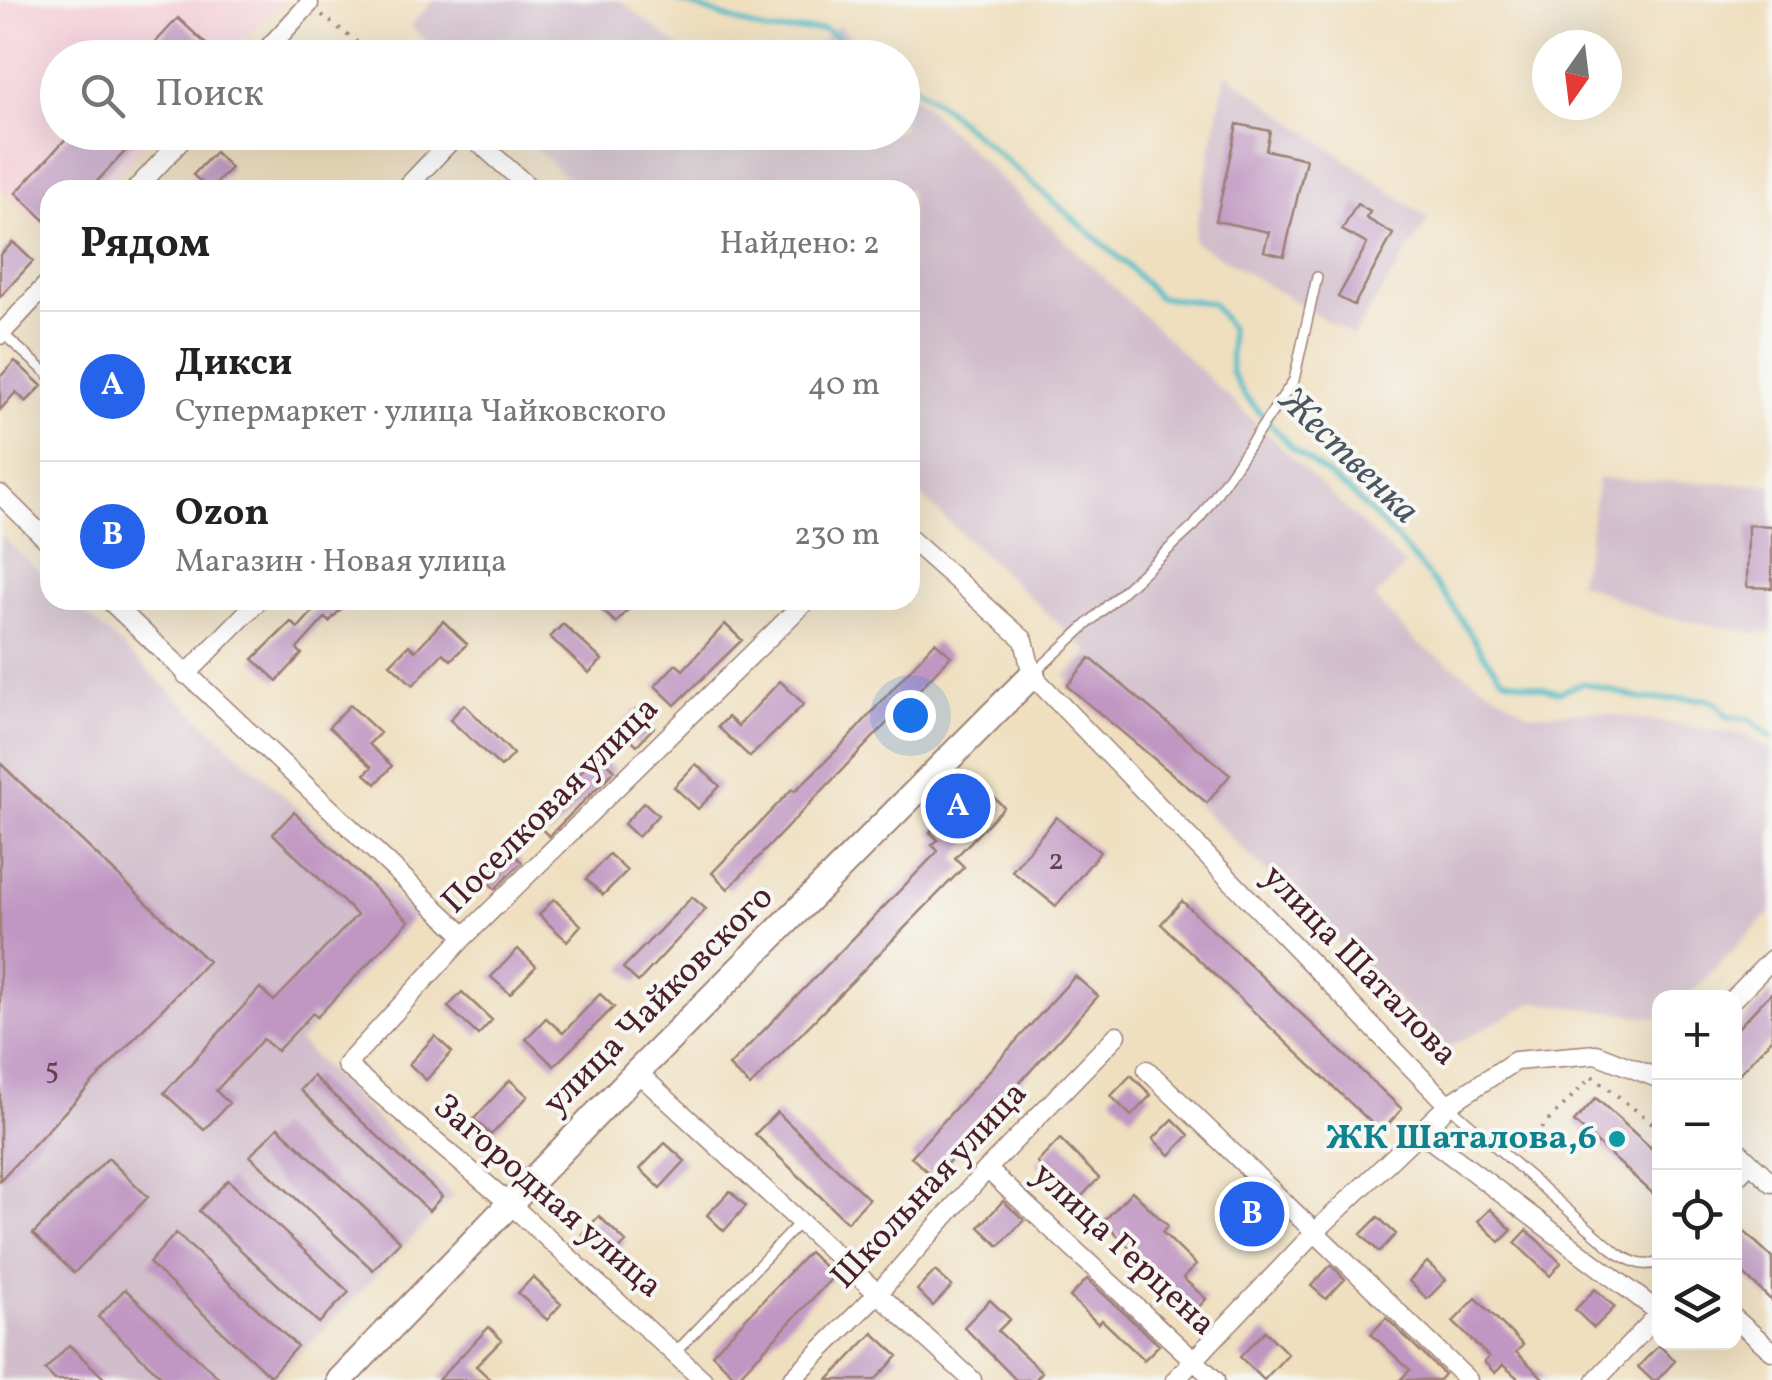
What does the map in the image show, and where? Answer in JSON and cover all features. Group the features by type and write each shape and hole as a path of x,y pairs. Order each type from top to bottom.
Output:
{"street":[{"path":"276,40 309,4"},
{"path":"144,180 172,150"},
{"path":"413,180 442,150"},
{"path":"487,150 521,180"},
{"path":"1,334 40,292"},
{"path":"0,494 40,533"},
{"path":"920,548 1024,640 1032,675"},
{"path":"119,610 464,936"},
{"path":"186,675 249,610"},
{"name":"Поселковая улица","path":"346,1066 464,936 797,610"},
{"name":"улица Чайковского","path":"340,1380 637,1072 1032,675"},
{"name":"улица Шаталова","path":"1032,675 1448,1105 1423,1134 1652,1308"},
{"path":"1742,990 1772,959"},
{"name":"Школьная улица","path":"791,1380 879,1292 986,1169 1117,1035"},
{"path":"1174,1380 1316,1231 1448,1105 1515,1061 1596,1054 1652,1076"},
{"name":"Загородная улица","path":"346,1066 510,1204 703,1380"},
{"path":"1148,1070 1468,1380"},
{"path":"637,1072 972,1380"},
{"path":"1742,1155 1772,1183"},
{"name":"улица Герцена","path":"986,1169 1214,1380"},
{"path":"1596,1380 1652,1322"},
{"path":"1742,1325 1772,1352"}],"lane":[{"path":"1032,675 1195,525 1294,380 1317,277"},
{"path":"1,334 40,367"},
{"path":"1448,1105 1617,1253 1634,1263 1652,1265"},
{"path":"1742,1177 1753,1165"},
{"path":"674,1354 801,1221"}],"path":[{"path":"309,4 355,40"},
{"path":"1510,1160 1592,1076 1652,1123"}],"shaded area":[{"path":"0,0 283,0 244,40 40,40 40,150 141,150 112,180 40,180 40,225 0,187"},
{"path":"434,0 620,0 670,40 425,40 410,26"},
{"path":"838,25 854,40 822,40"},
{"path":"1226,73 1429,219 1353,336 1193,241"},
{"path":"920,102 1405,566 1375,598 1415,642 1530,714 1591,711 1749,736 1772,752 1772,911 1693,990 1652,990 1652,1017 1535,1002 1447,1048 1065,676 1090,653 920,495 920,180 569,180 538,150 920,150"},
{"path":"1598,479 1772,485 1772,632 1753,633 1657,615 1577,582 1588,545"},
{"path":"0,535 40,572 40,610 82,610 415,916 299,1042 453,1196 274,1380 0,1380"}],"building":[{"path":"178,18 202,40 158,40"},
{"path":"1237,124 1270,131 1266,150 1306,159 1284,256 1264,251 1269,232 1216,221"},
{"path":"55,150 126,150 98,180 40,180 40,216 16,193"},
{"path":"215,152 231,168 220,180 199,180 193,175"},
{"path":"1357,204 1370,212 1366,218 1393,234 1354,305 1338,297 1367,244 1342,230"},
{"path":"13,242 33,261 0,297 0,255"},
{"path":"15,361 40,388 26,402 16,392 0,410 0,377"},
{"path":"1748,525 1772,526 1772,588 1747,587"},
{"path":"314,610 340,610 329,622 325,618 297,649 302,654 277,681 253,659 291,622 298,628"},
{"path":"602,610 628,610 616,623"},
{"path":"443,621 467,644 451,660 443,653 413,685 390,664 409,645 415,651"},
{"path":"563,624 602,660 589,673 550,637"},
{"path":"725,624 742,640 675,705 655,686 676,664 683,670"},
{"path":"935,642 951,656 728,889 712,873 792,789 795,791 844,743"},
{"path":"1090,658 1230,775 1207,803 1067,686"},
{"path":"780,681 804,704 750,757 718,727 728,717 738,726"},
{"path":"464,704 513,754 501,767 450,720"},
{"path":"350,705 380,733 369,744 392,766 376,784 365,774 372,767 329,727"},
{"path":"636,710 654,727 637,745 619,728"},
{"path":"598,754 615,770 549,836 537,825"},
{"path":"0,763 208,961 0,1180"},
{"path":"696,764 720,786 698,809 674,787"},
{"path":"978,782 1004,807 955,858 964,867 750,1086 729,1066 938,851 932,845 938,840 930,832"},
{"path":"644,802 658,815 638,837 624,824"},
{"path":"294,812 409,921 317,1017 313,1013 277,1051 263,1039 216,1091 229,1103 204,1130 164,1093 260,988 274,1001 357,915 273,834"},
{"path":"1056,817 1100,852 1056,906 1012,871"},
{"path":"507,848 522,862 495,889 481,875"},
{"path":"609,854 627,871 603,895 586,879"},
{"path":"692,897 706,909 638,982 623,968"},
{"path":"554,899 581,925 567,941 539,915"},
{"path":"1182,901 1402,1109 1381,1132 1161,924"},
{"path":"518,949 536,966 510,994 491,977"},
{"path":"1075,976 1098,996 934,1178 911,1157"},
{"path":"462,992 492,1020 478,1035 448,1007"},
{"path":"1772,992 1772,1039 1742,1071 1742,1024"},
{"path":"600,994 614,1007 554,1066 526,1039 546,1018 563,1033"},
{"path":"435,1036 452,1052 426,1080 409,1064"},
{"path":"1131,1075 1151,1095 1131,1116 1111,1096"},
{"path":"313,1076 442,1196 429,1211 300,1090"},
{"path":"510,1080 528,1096 491,1135 474,1119"},
{"name":"ЖК Шаталова,6","path":"1596,1098 1652,1149 1652,1193 1574,1122"},
{"path":"777,1112 869,1199 847,1222 755,1134"},
{"path":"1173,1119 1189,1135 1170,1155 1153,1139"},
{"path":"278,1127 400,1241 373,1270 250,1156"},
{"path":"1060,1139 1099,1178 1077,1201 1037,1163"},
{"path":"665,1143 685,1161 660,1188 640,1169"},
{"path":"108,1158 148,1197 74,1273 33,1234"},
{"path":"228,1180 349,1292 319,1323 199,1211"},
{"path":"730,1191 746,1206 724,1231 707,1215"},
{"path":"1132,1191 1168,1226 1162,1232 1196,1265 1183,1278 1206,1299 1194,1312 1150,1275 1154,1271 1103,1222"},
{"path":"1003,1201 1024,1220 999,1246 979,1227"},
{"path":"1251,1204 1275,1227 1251,1251 1228,1228"},
{"path":"1490,1209 1512,1230 1500,1242 1478,1221"},
{"path":"599,1216 626,1242 610,1259 582,1234"},
{"path":"1378,1217 1396,1234 1379,1252 1361,1234"},
{"path":"1742,1229 1772,1257 1772,1301 1742,1273"},
{"path":"1527,1230 1561,1263 1550,1276 1515,1243"},
{"path":"176,1233 297,1346 270,1376 149,1263"},
{"path":"809,1252 834,1276 737,1378 712,1354"},
{"path":"1427,1262 1446,1280 1427,1299 1409,1281"},
{"path":"1331,1265 1345,1279 1326,1299 1311,1286"},
{"path":"935,1271 952,1286 933,1306 917,1290"},
{"path":"533,1277 561,1304 547,1320 518,1293"},
{"path":"1087,1279 1159,1345 1144,1360 1102,1320 1098,1324 1070,1297"},
{"path":"125,1289 221,1380 165,1380 98,1317"},
{"path":"1595,1289 1615,1307 1594,1328 1575,1310"},
{"path":"1476,1298 1523,1345 1516,1352 1545,1380 1520,1380 1503,1365 1495,1373 1484,1362 1489,1357 1453,1322"},
{"path":"990,1300 1010,1319 998,1331 1042,1372 1035,1380 1016,1380 964,1327"},
{"path":"1386,1318 1444,1374 1439,1380 1400,1380 1410,1370 1371,1334"},
{"path":"489,1327 502,1340 476,1366 491,1380 438,1380"},
{"path":"1265,1331 1288,1354 1264,1380 1240,1357"},
{"path":"873,1333 898,1356 875,1380 828,1380"},
{"path":"69,1345 106,1380 55,1380 45,1370"},
{"path":"1654,1350 1664,1350 1675,1361 1657,1380 1638,1367"}],"waterway":[{"name":"Жественка","path":"675,0 768,32 824,29 842,40"},
{"name":"Жественка","path":"920,90 1125,263 1158,297 1212,303 1230,328 1231,372 1245,396 1291,447 1351,493 1395,537 1447,598 1503,678 1559,692 1584,683 1641,699 1706,699 1716,703 1728,717 1750,719 1772,738"}],"place":[{"name":"Дикси","path":"958,806"},
{"name":"ЖК Шаталова,6","path":"1617,1139"},
{"name":"Ozon","path":"1252,1214"}]}
